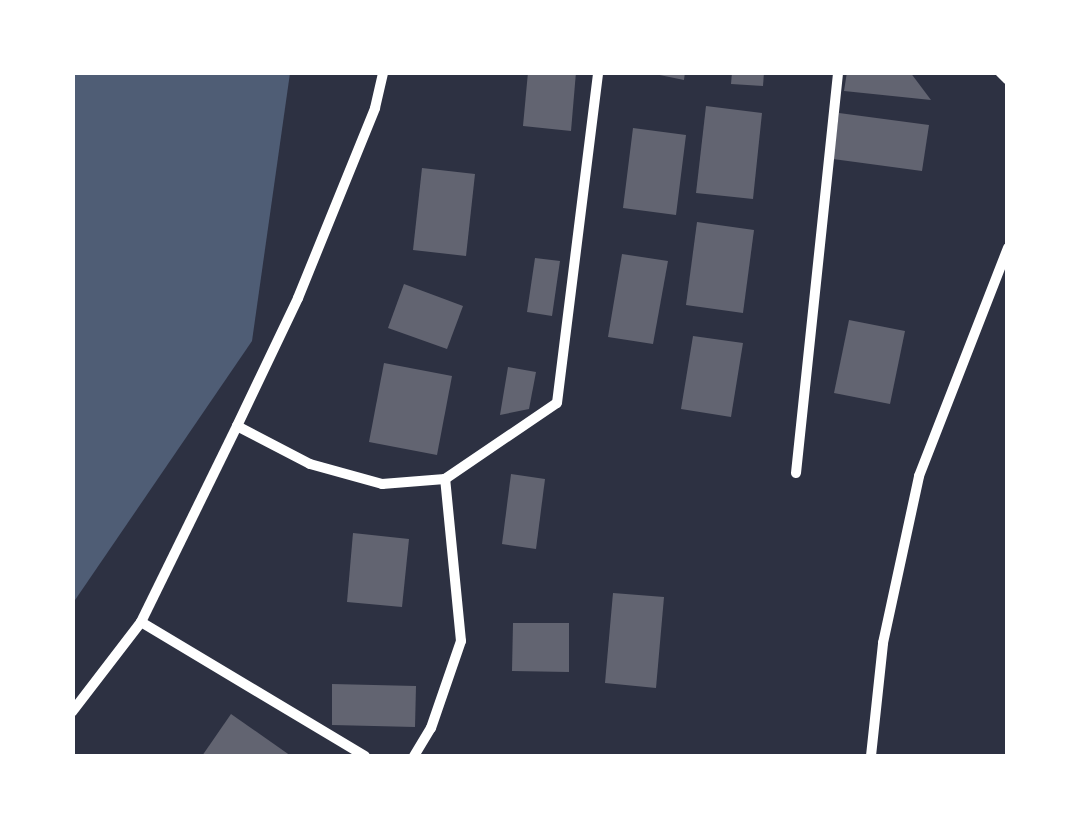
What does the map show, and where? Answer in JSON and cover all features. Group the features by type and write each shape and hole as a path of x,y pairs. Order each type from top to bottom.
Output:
{"street":[{"path":"72,712 141,622 237,426 298,298 375,108 383,72"},
{"path":"237,426 310,464 382,484 444,479 558,403 598,72"},
{"path":"796,473 838,72"},
{"path":"1000,72 1008,80"},
{"path":"871,756 883,643 919,476 1008,248"},
{"path":"414,756 432,728 460,641 444,479"},
{"path":"141,622 365,756"}],"water":[{"path":"73,72 290,73 252,341 73,603"}],"building":[{"path":"528,72 576,72 571,131 523,126"},
{"path":"645,72 685,72 684,80"},
{"path":"732,72 764,72 763,86 731,84"},
{"path":"847,72 910,72 931,100 844,91"},
{"path":"706,106 762,113 753,199 696,193"},
{"path":"839,113 929,125 922,171 833,159"},
{"path":"633,128 686,135 676,215 623,208"},
{"path":"422,168 475,174 466,256 413,250"},
{"path":"697,222 754,230 743,313 686,305"},
{"path":"622,254 668,261 653,344 608,337"},
{"path":"535,258 560,261 552,316 527,312"},
{"path":"404,284 463,306 447,349 388,328"},
{"path":"849,320 905,331 890,404 834,393"},
{"path":"693,336 743,343 731,417 681,409"},
{"path":"384,363 452,376 437,455 369,442"},
{"path":"508,367 536,372 529,409 500,415"},
{"path":"511,474 545,479 536,549 502,544"},
{"path":"353,533 409,539 402,607 347,602"},
{"path":"613,593 664,597 656,688 605,683"},
{"path":"513,623 569,623 569,672 512,671"},
{"path":"332,684 416,686 415,727 332,725"},
{"path":"231,714 291,756 202,756"}]}
